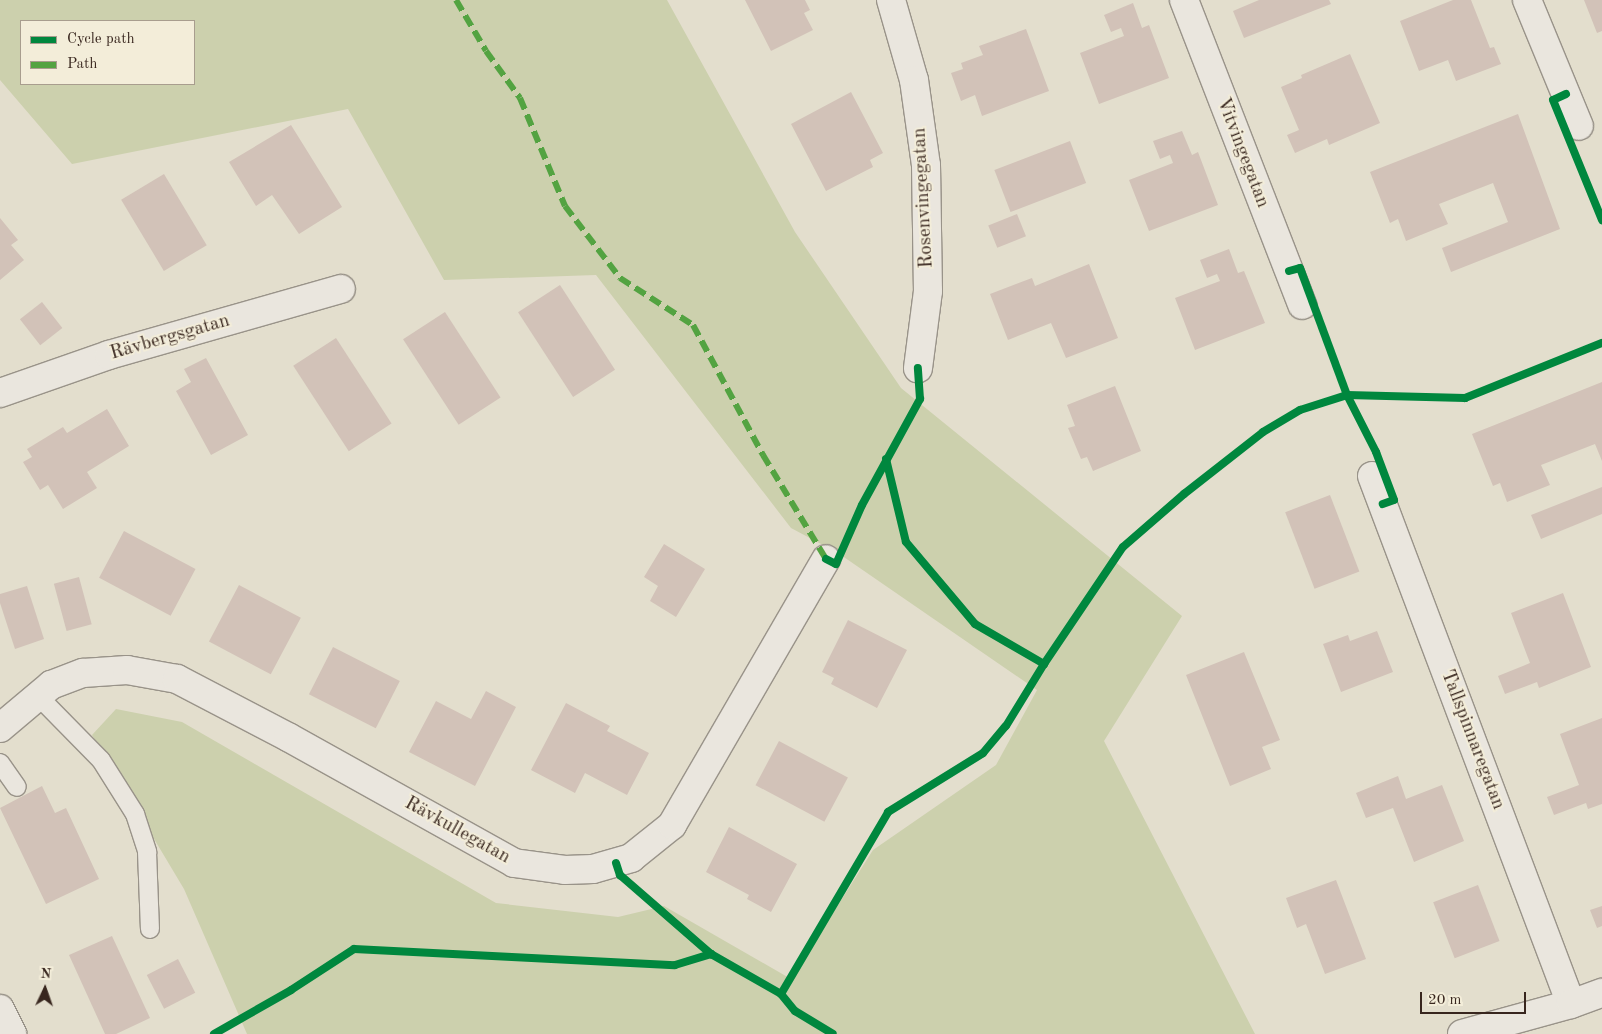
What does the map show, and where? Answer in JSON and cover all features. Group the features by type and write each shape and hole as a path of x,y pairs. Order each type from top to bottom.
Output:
{"street":[{"name":"Rosenvingegatan","path":"891,0 914,80 926,165 928,291 918,368"},
{"name":"Vitvingegatan","path":"1184,0 1302,304"},
{"path":"1527,0 1580,126"},
{"name":"Rävbergsgatan","path":"0,393 109,355 341,288"},
{"name":"Tallspinnaregatan","path":"1372,476 1571,1004"},
{"name":"Rävkullegatan","path":"0,728 52,685 83,673 127,670 177,678 288,737 514,863 565,870 593,869 631,858 672,825 826,558"},
{"path":"1462,1034 1571,1004 1602,992"},
{"path":"0,1009 12,1034"}],"lane":[{"path":"39,697 101,760 135,814 147,852 150,929"},
{"path":"0,762 17,787"}],"green space":[{"path":"0,0 667,0 795,232 901,388 1182,616 1104,741 1255,1034 247,1034 184,889 92,735 116,709 182,722 496,903 618,917 664,906 791,979 873,850 996,765 1037,690 838,553 791,528 596,275 444,280 348,109 72,164 0,80"}],"building":[{"path":"745,0 805,0 810,10 804,13 813,30 771,51"},
{"path":"1259,0 1329,0 1331,4 1244,38 1233,11"},
{"path":"1453,0 1471,0 1490,48 1494,47 1501,64 1456,81 1448,60 1419,71 1400,21"},
{"path":"1584,0 1602,0 1602,31 1597,33"},
{"path":"1133,3 1142,28 1149,25 1169,78 1099,104 1080,53 1124,36 1121,28 1111,32 1104,15"},
{"path":"1026,29 1049,91 982,116 975,95 961,101 951,73 963,69 961,63 983,55 979,46"},
{"path":"1350,54 1380,123 1329,145 1327,139 1295,153 1287,135 1299,130 1281,87 1302,78 1301,75"},
{"path":"851,92 883,153 870,160 873,167 826,191 791,124"},
{"path":"1518,114 1560,229 1451,272 1442,248 1508,222 1493,183 1439,204 1448,224 1406,241 1398,219 1390,223 1370,172"},
{"path":"291,125 342,207 299,234 272,195 256,206 229,162"},
{"path":"1182,131 1192,155 1198,152 1218,205 1149,231 1129,180 1173,163 1170,155 1160,159 1153,141"},
{"path":"1070,141 1086,183 1011,212 994,170"},
{"path":"164,174 207,245 164,271 121,200"},
{"path":"1017,214 1026,236 997,248 988,226"},
{"path":"0,218 18,240 11,245 24,260 0,280"},
{"path":"1229,249 1238,273 1244,271 1265,323 1195,350 1175,298 1220,281 1217,274 1207,278 1200,260"},
{"path":"1089,264 1118,338 1066,358 1051,323 1008,340 990,294 1032,278 1035,286"},
{"path":"560,285 615,370 573,397 518,312"},
{"path":"42,302 62,328 40,345 20,319"},
{"path":"445,312 501,398 459,425 403,339"},
{"path":"336,338 392,424 349,451 293,366"},
{"path":"206,358 248,435 211,455 176,391 191,382 184,369"},
{"path":"1602,382 1602,461 1595,444 1541,465 1550,485 1507,502 1500,483 1493,486 1472,434"},
{"path":"1115,386 1141,451 1093,471 1087,457 1081,459 1068,428 1075,426 1067,405"},
{"path":"107,409 129,446 87,472 97,488 63,509 48,485 40,490 23,462 32,457 27,449 63,427 67,433"},
{"path":"1602,487 1602,514 1541,539 1531,515"},
{"path":"1330,495 1359,572 1315,589 1285,512"},
{"path":"124,531 196,569 171,616 99,578"},
{"path":"664,544 705,569 676,617 650,601 658,586 644,577"},
{"path":"79,577 92,624 67,631 54,584"},
{"path":"239,585 301,618 271,674 209,642"},
{"path":"27,586 44,639 15,649 0,603 0,594"},
{"path":"1563,593 1591,667 1539,688 1537,682 1505,694 1498,676 1530,663 1511,613"},
{"path":"848,620 907,650 877,708 831,684 834,678 822,672"},
{"path":"1377,631 1393,672 1341,692 1323,644 1348,635 1350,641"},
{"path":"333,647 400,681 376,728 309,694"},
{"path":"1244,652 1280,740 1262,747 1271,769 1230,786 1186,675"},
{"path":"486,691 516,707 475,786 409,752 436,701 471,719"},
{"path":"566,703 610,726 607,731 649,753 627,795 585,773 575,793 531,770"},
{"path":"1602,718 1602,804 1588,809 1586,803 1554,815 1547,797 1579,785 1560,734"},
{"path":"779,741 848,778 824,822 756,785"},
{"path":"1398,776 1406,799 1442,785 1464,841 1414,862 1393,808 1366,818 1356,793"},
{"path":"42,786 55,813 66,808 99,879 46,904 0,808"},
{"path":"729,827 797,864 771,912 747,899 749,895 706,872"},
{"path":"1336,880 1366,959 1325,974 1306,924 1297,928 1286,898"},
{"path":"1478,885 1500,941 1455,958 1433,902"},
{"path":"1602,906 1602,926 1597,928 1590,910"},
{"path":"112,936 150,1018 116,1034 105,1034 69,955"},
{"path":"178,959 195,993 164,1009 147,975"}],"marked path":[{"path":"456,0 486,51 520,98 565,206 620,278 693,325 763,455 826,559 830,561"}],"cycle path":[{"path":"1566,94 1553,100 1602,220"},
{"path":"1289,271 1300,268 1347,395 1376,452 1394,500 1383,504"},
{"path":"781,994 888,812 983,753 1006,726 1044,664 1123,547 1184,494 1263,432 1300,410 1347,395 1465,398 1602,343"},
{"path":"826,559 836,564 862,505 920,399 918,368"},
{"path":"886,459 906,542 975,624 1044,664"},
{"path":"616,863 620,875 711,954 781,994 795,1011 833,1034"},
{"path":"214,1034 291,990 354,949 675,965 711,954"}]}
